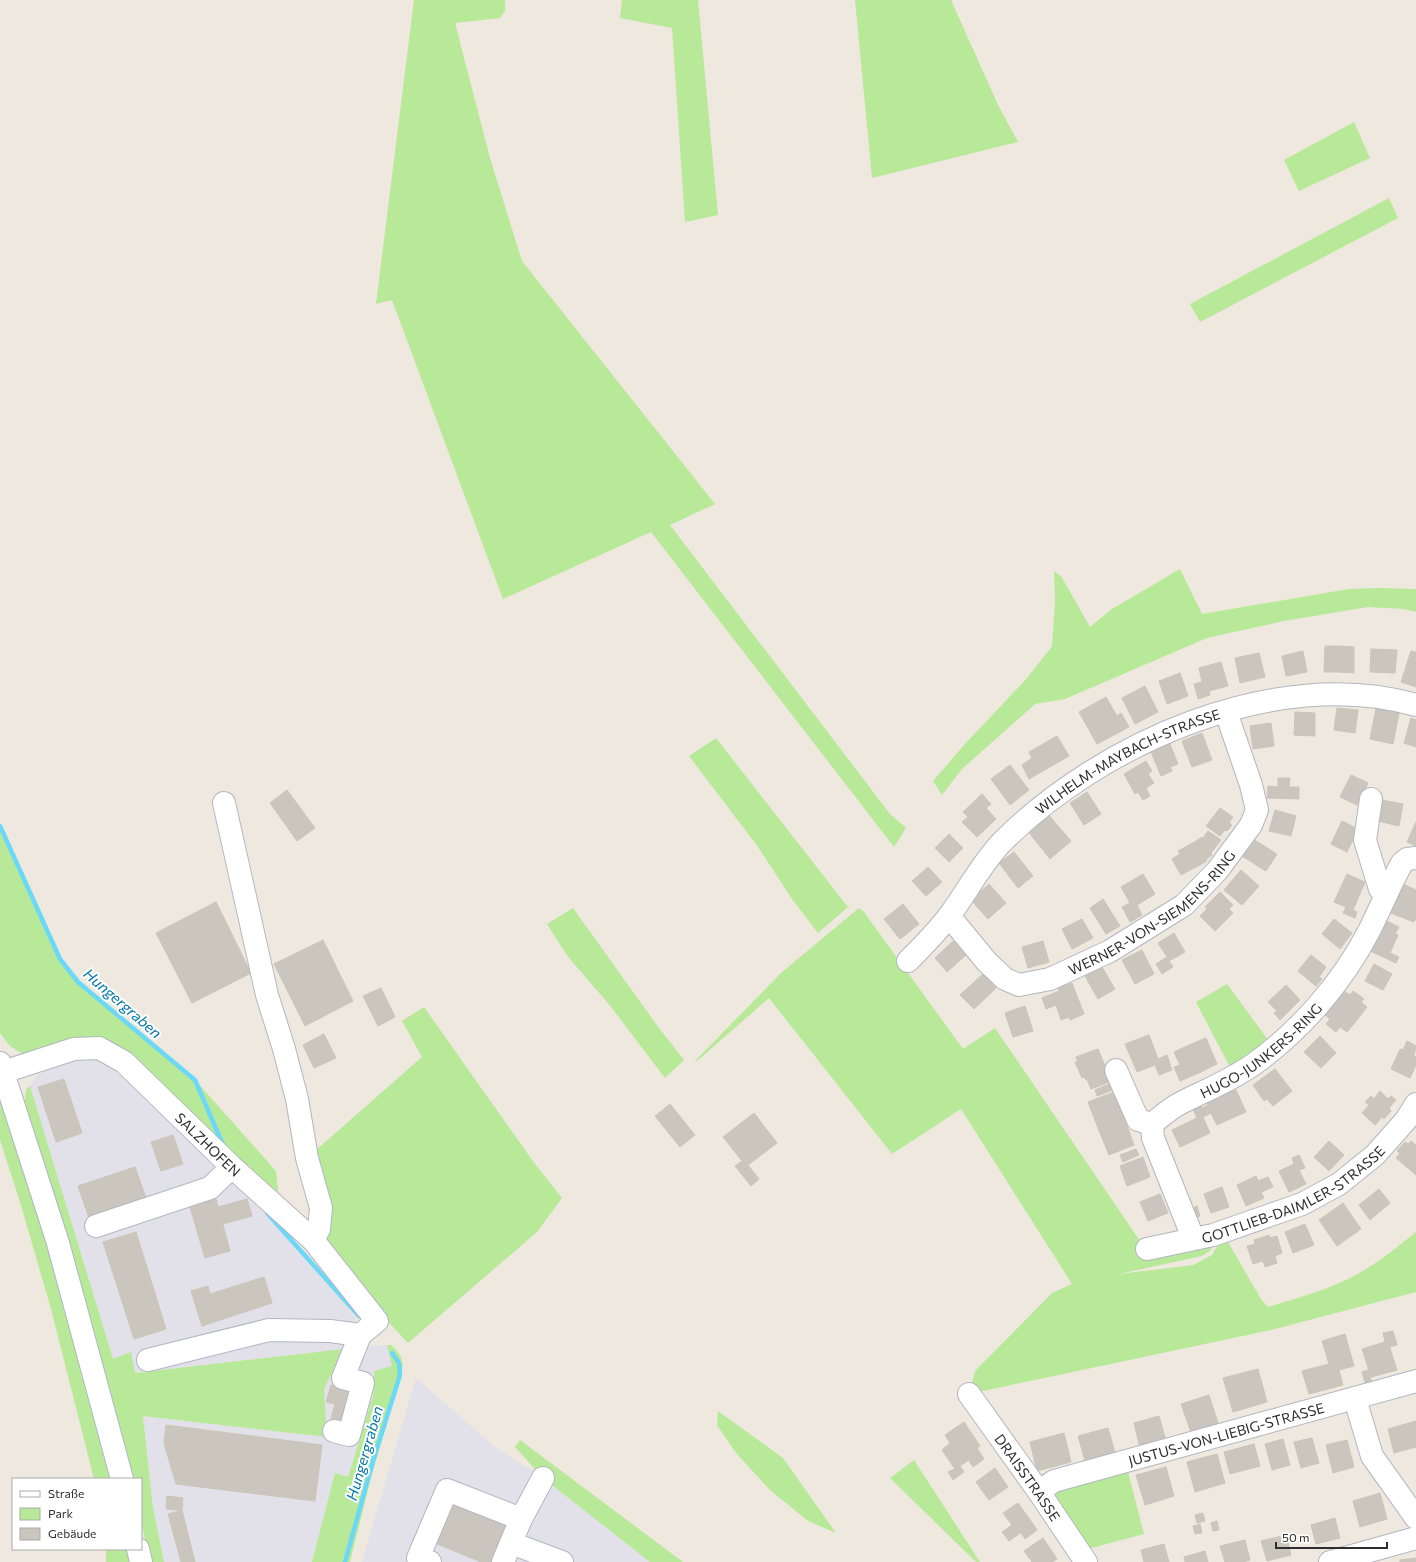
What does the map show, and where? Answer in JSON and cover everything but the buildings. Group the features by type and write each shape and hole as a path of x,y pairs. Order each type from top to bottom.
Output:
{"street":[{"name":"WILHELM-MAYBACH-STRASSE","path":"908,961 948,916 982,866 1024,821 1102,765 1139,745 1186,723 1282,698 1337,694 1395,699 1416,705"},
{"name":"WERNER-VON-SIEMENS-RING","path":"948,916 987,962 1005,979 1019,985 1050,979 1110,951 1184,905 1225,860 1251,825 1257,810 1251,785 1226,712"},
{"path":"1371,799 1365,840 1380,889 1387,893"},
{"path":"224,803 267,995 296,1092 307,1158 321,1208 319,1229 313,1240"},
{"name":"HUGO-JUNKERS-RING","path":"1152,1124 1178,1105 1228,1081 1254,1064 1281,1042 1317,1008 1344,972 1364,939 1402,863 1407,859 1416,858"},
{"name":"SALZHOFEN","path":"2,1068 74,1049 98,1048 124,1062 134,1078 313,1240 377,1322 360,1335"},
{"path":"2,1068 58,1243 122,1478"},
{"path":"1116,1070 1138,1120 1152,1124 1153,1138 1193,1238"},
{"name":"GOTTLIEB-DAIMLER-STRASSE","path":"1147,1249 1193,1238 1213,1235 1302,1204 1339,1184 1375,1155 1406,1120 1416,1104"},
{"path":"96,1226 210,1188 232,1167"},
{"path":"148,1360 268,1330 330,1331 360,1335 343,1378 363,1384 349,1435 334,1431"},
{"name":"JUSTUS-VON-LIEBIG-STRASSE","path":"1039,1492 1054,1481 1416,1381"},
{"name":"DRAISSTRASSE","path":"969,1394 1039,1492 1086,1562"},
{"path":"1355,1398 1372,1456 1416,1518"},
{"path":"543,1478 521,1519 507,1552 562,1562"},
{"path":"430,1562 418,1558 447,1490 521,1519"},
{"path":"1330,1562 1416,1538"},
{"path":"138,1550 141,1562"}],"shaded area":[{"path":"86,1056 124,1062 331,1286 356,1318 344,1349 134,1373 113,1359 30,1086 38,1074"},
{"path":"387,1345 392,1366 374,1371 373,1396 348,1477 335,1473 312,1562 164,1562 153,1508 143,1416 327,1437 324,1389 344,1349"},
{"path":"416,1378 495,1447 543,1478 650,1562 362,1562"}],"green space":[{"path":"414,0 505,0 505,11 500,18 455,23 490,158 522,261 715,504 670,525 890,814 906,828 894,847 651,532 503,599 392,300 376,304"},
{"path":"622,0 698,0 718,215 685,222 672,28 620,18"},
{"path":"855,0 951,0 998,105 1018,142 872,178"},
{"path":"1354,122 1370,158 1299,191 1284,160"},
{"path":"1389,198 1398,218 1200,322 1190,304"},
{"path":"1180,569 1202,614 1349,589 1379,588 1416,589 1416,612 1404,609 1368,607 1284,621 1207,638 1065,699 1035,704 962,769 942,795 933,781 965,744 1028,677 1052,646 1055,601 1054,571 1061,576 1090,627 1112,609"},
{"path":"716,738 848,907 818,933 792,899 758,847 689,756"},
{"path":"0,826 60,959 78,982 195,1080 276,1171 279,1200 99,1040 26,1056 10,1046 0,1033"},
{"path":"573,908 656,1024 684,1060 665,1078 608,1003 568,957 547,924"},
{"path":"859,908 864,912 963,1049 995,1028 1140,1241 1150,1260 1213,1245 1210,1251 1202,1256 1119,1274 1193,1265 1212,1255 1219,1243 1228,1242 1261,1299 1268,1307 1326,1289 1354,1276 1382,1259 1416,1232 1416,1292 1271,1330 969,1394 975,1371 1052,1293 1072,1284 961,1109 892,1154 769,998 697,1061 695,1061 781,973"},
{"path":"1227,984 1271,1044 1232,1071 1196,1002"},
{"path":"424,1007 535,1164 562,1198 537,1232 408,1343 380,1313 326,1240 325,1208 307,1158 422,1057 402,1021"},
{"path":"0,1083 116,1478 94,1478 51,1309 20,1202 0,1140"},
{"path":"30,1086 113,1359 131,1352 135,1373 344,1349 324,1389 327,1437 143,1416 153,1508 164,1562 150,1562 142,1526 142,1478 132,1478 24,1111 26,1089"},
{"path":"387,1345 391,1345 399,1354 402,1360 402,1372 372,1474 350,1562 312,1562 335,1473 348,1477 373,1396 374,1371 392,1366"},
{"path":"718,1411 783,1458 836,1533 808,1521 770,1490 736,1453 717,1425"},
{"path":"520,1440 683,1562 650,1562 543,1478 515,1447"},
{"path":"914,1460 980,1562 976,1562 890,1478"},
{"path":"1128,1472 1144,1534 1088,1549 1057,1504 1056,1494 1063,1489"},
{"path":"106,1550 131,1550 133,1562 106,1562"}],"waterway":[{"name":"Hungergraben","path":"0,826 60,959 78,982 195,1080 223,1145"},
{"name":"Hungergraben","path":"267,1213 359,1316"},
{"name":"Hungergraben","path":"345,1562 373,1461 400,1375 399,1363 392,1353"}]}
